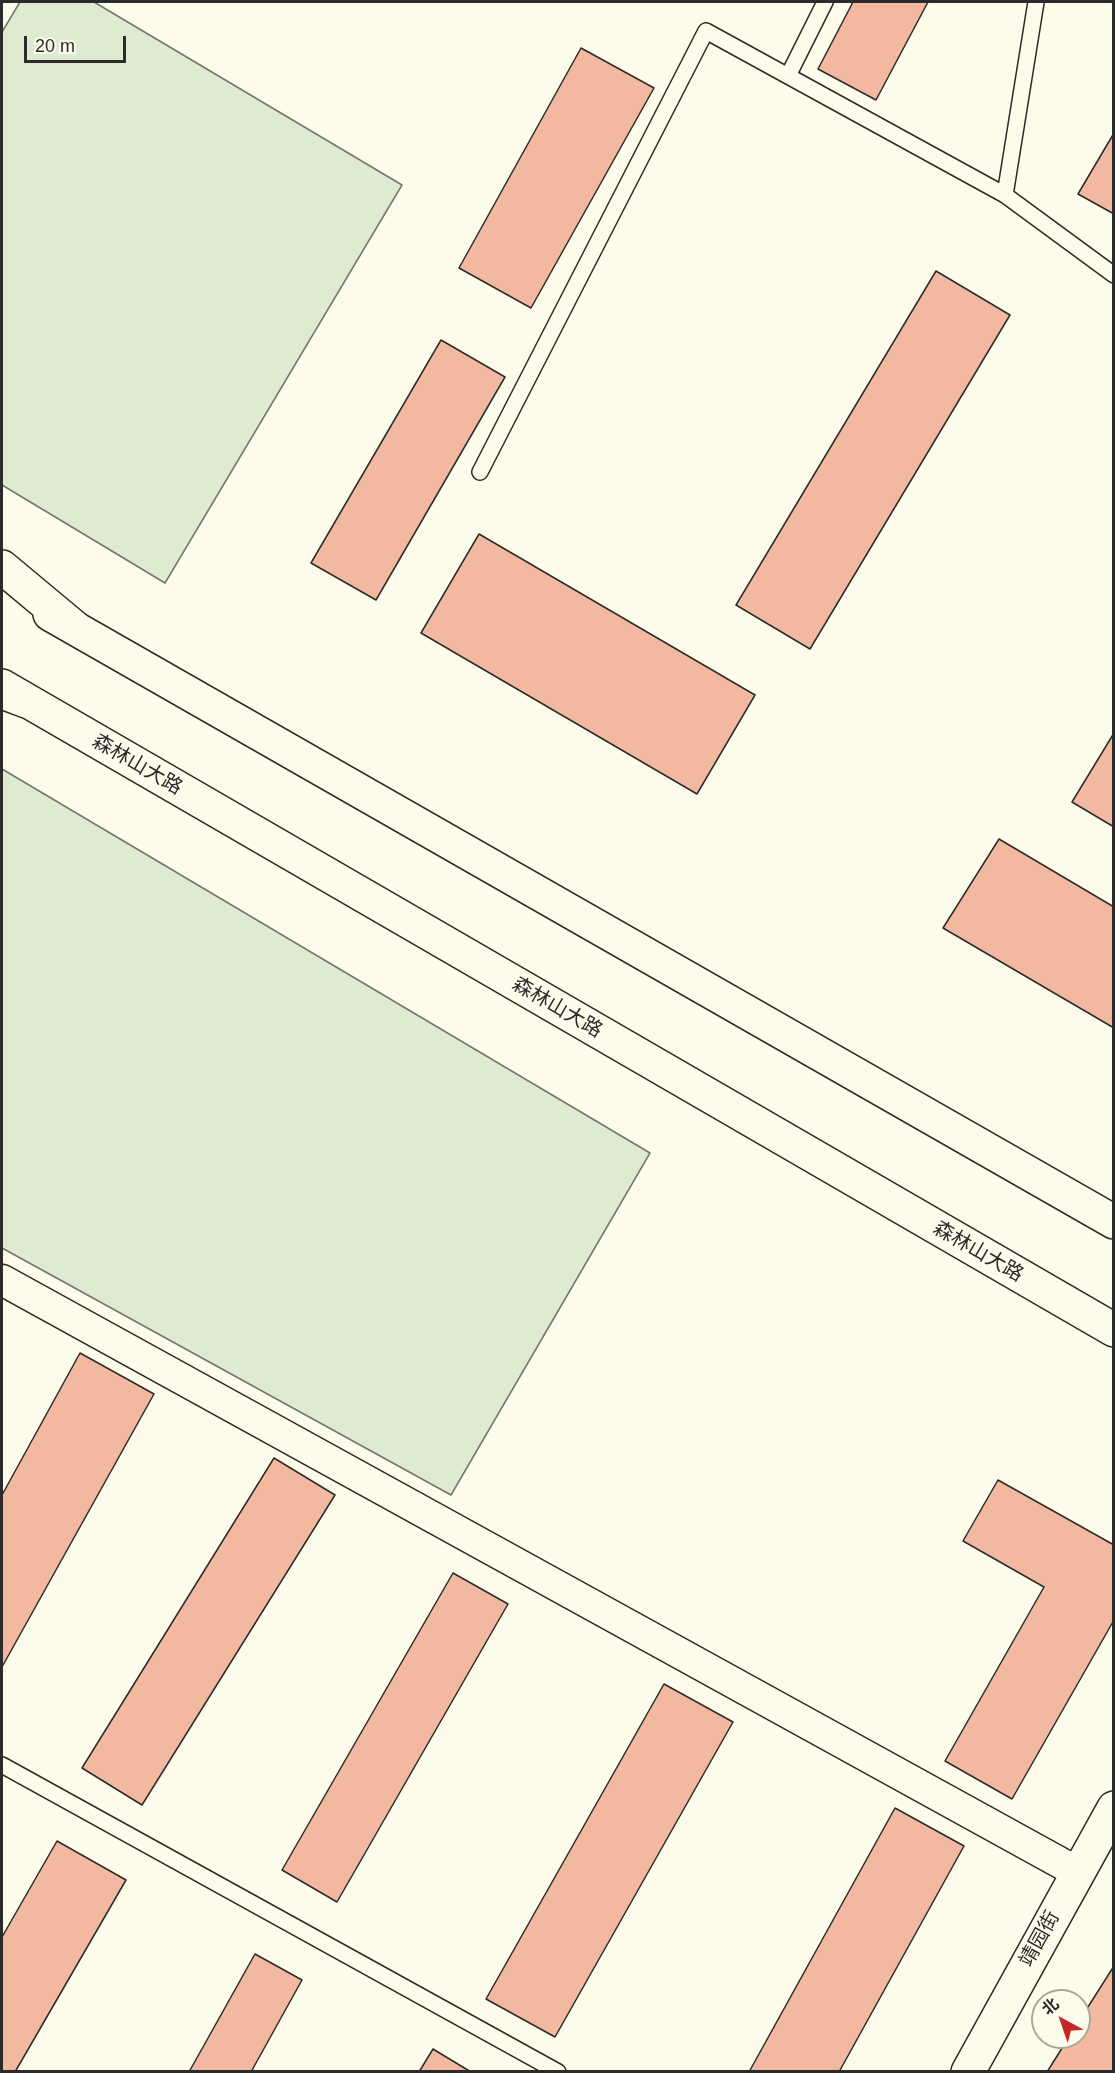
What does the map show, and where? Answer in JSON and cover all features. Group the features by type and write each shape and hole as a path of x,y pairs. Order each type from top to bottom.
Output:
{"main road":[{"path":"2,567 74,627"},
{"path":"2,585 1113,1222"},
{"name":"森林山大路","path":"10,693 1113,1330"},
{"name":"靖园街","path":"968,2072 1113,1808"}],"street":[{"path":"2,1280 1077,1872"}],"lane":[{"path":"788,76 825,2"},
{"path":"1005,195 1036,2"},
{"path":"480,472 706,31 1005,195 1113,275"},
{"path":"2,1765 558,2072"}],"green space":[{"path":"20,2 94,2 402,185 165,583 2,485 2,32"},
{"path":"2,769 650,1153 451,1495 2,1248"}],"building":[{"path":"853,2 928,2 876,100 818,69"},
{"path":"581,48 654,88 531,308 459,268"},
{"path":"1114,133 1114,214 1078,194"},
{"path":"936,271 1010,315 810,649 736,605"},
{"path":"441,340 505,377 376,600 311,563"},
{"path":"479,534 755,695 697,794 421,633"},
{"path":"1114,733 1114,827 1072,802"},
{"path":"999,839 1114,907 1114,1028 943,928"},
{"path":"80,1353 154,1394 2,1667 2,1495"},
{"path":"274,1458 335,1495 142,1805 82,1768"},
{"path":"998,1480 1114,1545 1114,1620 1012,1799 945,1761 1044,1587 963,1541"},
{"path":"453,1573 508,1604 337,1902 282,1870"},
{"path":"664,1684 733,1722 555,2037 486,1999"},
{"path":"895,1808 964,1846 839,2072 749,2072"},
{"path":"57,1841 126,1880 15,2072 2,2072 2,1937"},
{"path":"255,1954 302,1980 251,2072 189,2072"},
{"path":"1114,1966 1114,2072 1047,2072 1061,2049 1091,2049 1091,2002"},
{"path":"433,2049 471,2072 419,2072"}]}
